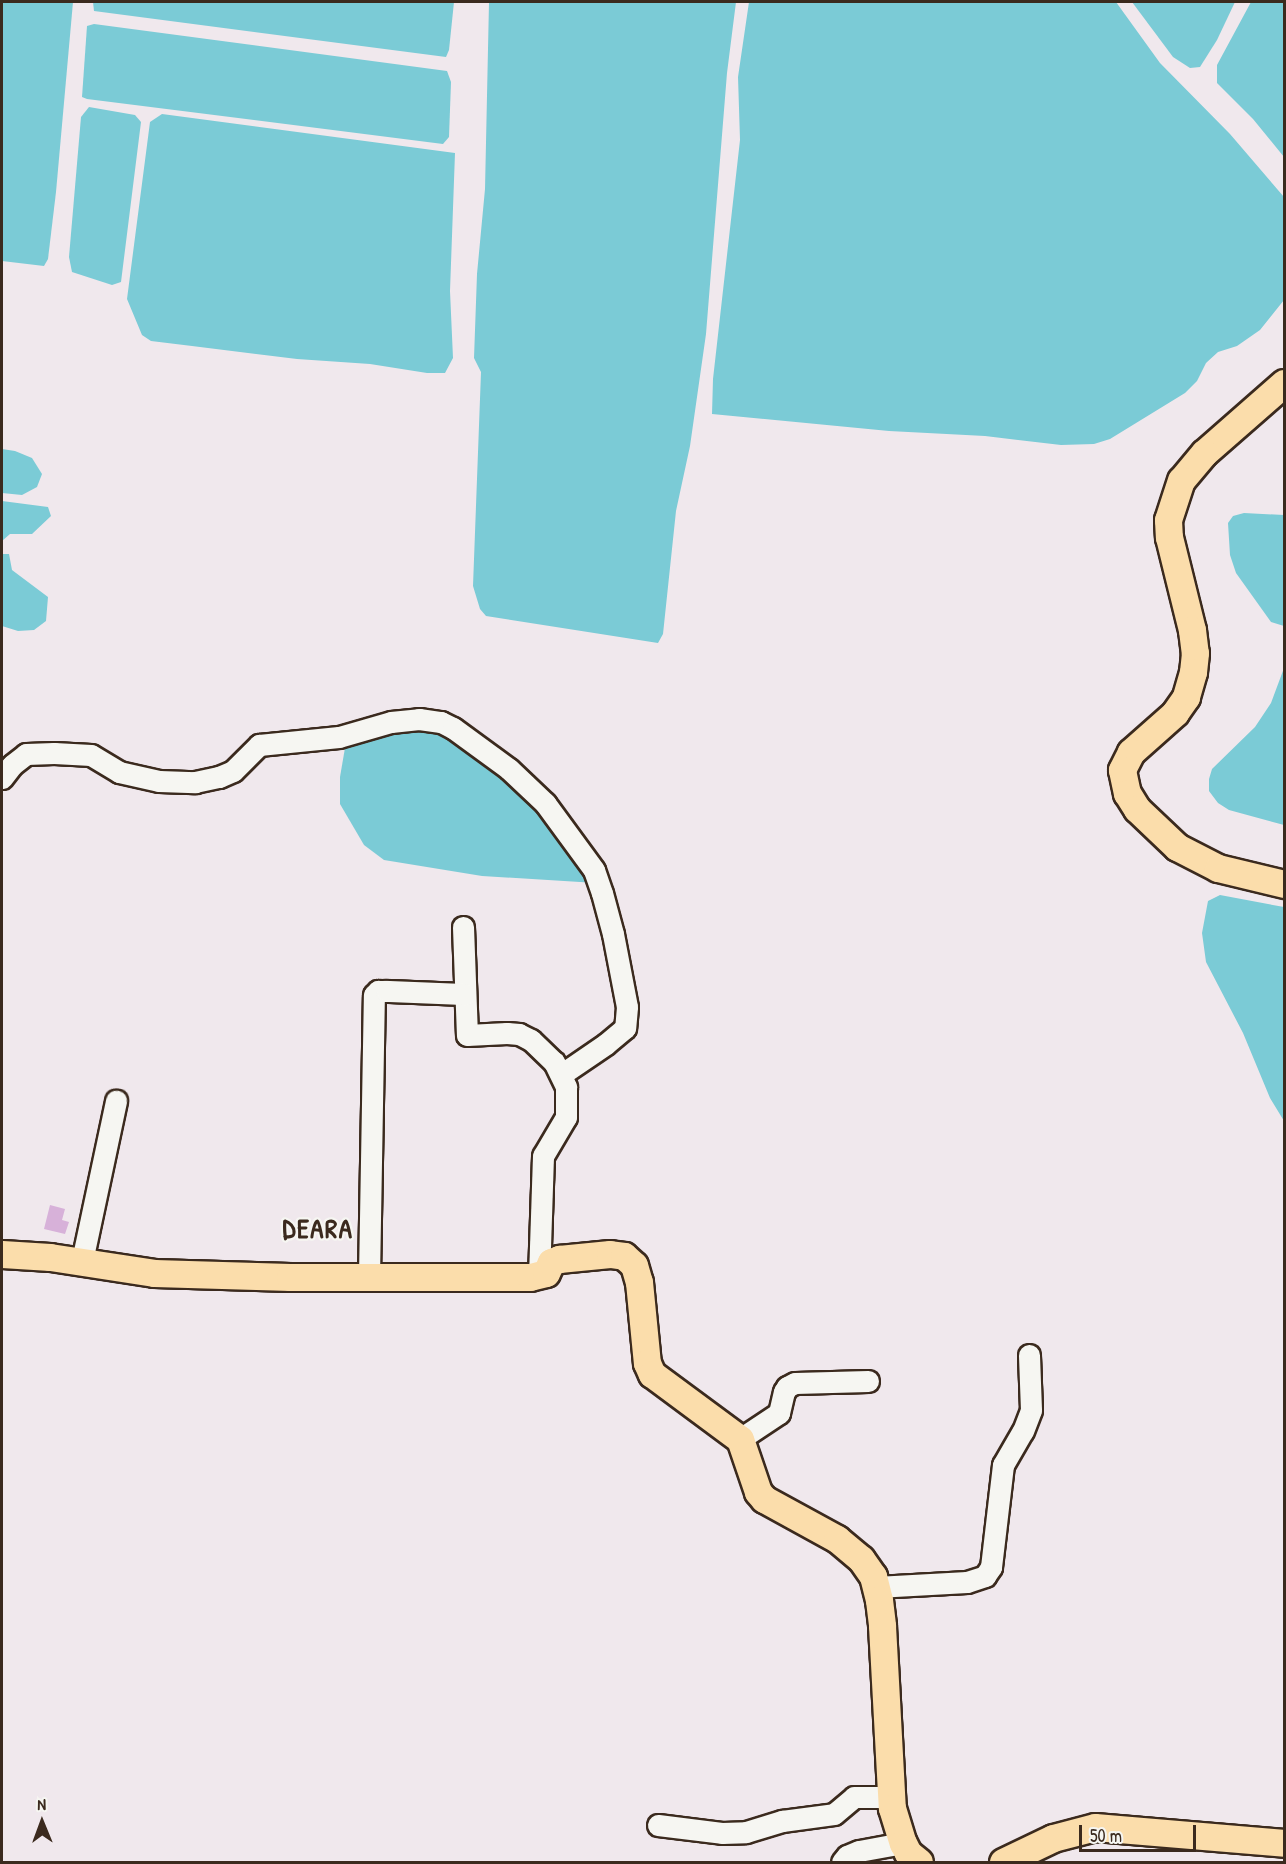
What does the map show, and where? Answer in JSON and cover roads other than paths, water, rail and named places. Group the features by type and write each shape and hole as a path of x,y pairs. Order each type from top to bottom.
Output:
{"main road":[{"path":"1284,383 1204,453 1181,480 1168,520 1169,537 1192,630 1195,653 1193,672 1186,697 1175,713 1131,752 1122,770 1128,794 1137,809 1177,847 1218,868 1284,884"},
{"path":"2,1254 82,1261 154,1274 369,1276 539,1275 546,1273 551,1262 559,1259 610,1254 624,1256 634,1265 639,1282 647,1363 652,1374 740,1439 758,1492 764,1499 837,1539 861,1559 873,1576 882,1626 891,1797 898,1833 911,1853"},
{"path":"1003,1863 1053,1838 1095,1827 1284,1843"}],"street":[{"path":"2,778 12,765 26,754 54,753 91,755 119,772 159,781 195,782 219,777 232,771 259,745 339,737 392,722 419,719 441,722 453,728 509,769 545,803 594,870 602,893 613,934 627,1007 625,1028 562,1074"},
{"path":"463,927 467,1035 519,1034 545,1053 562,1074 566,1087 566,1117 543,1156 539,1275"},
{"path":"369,1276 374,995 378,991 465,994"},
{"path":"82,1261 116,1101"},
{"path":"876,1587 966,1582 985,1576 991,1568 1003,1465 1023,1431 1031,1410 1029,1355"},
{"path":"740,1439 779,1413 784,1392 787,1387 795,1383 868,1381"},
{"path":"658,1825 722,1833 746,1832 782,1821 834,1814 854,1797 891,1797"},
{"path":"842,1863 847,1856 859,1851 911,1853"}],"water":[{"path":"2,2 73,2 56,192 48,259 44,266 2,261"},
{"path":"93,2 454,2 449,50 446,57 94,11"},
{"path":"489,2 736,2 727,73 706,334 690,446 676,511 663,634 658,643 486,616 480,609 473,586 481,372 474,358 477,274 485,189"},
{"path":"749,2 1116,2 1160,63 1230,134 1284,197 1284,300 1260,330 1237,346 1218,352 1206,363 1197,381 1185,393 1110,439 1094,444 1061,445 985,436 889,431 712,414 713,379 740,140 738,77"},
{"path":"1132,2 1235,2 1217,40 1200,67 1190,68 1173,57"},
{"path":"1251,2 1284,2 1284,157 1253,119 1217,83 1217,65"},
{"path":"94,24 447,71 451,82 449,137 443,144 87,99 82,97 87,26"},
{"path":"89,107 135,115 141,122 121,282 112,285 72,272 69,257 81,117"},
{"path":"162,114 455,153 450,291 453,358 445,373 427,373 370,364 297,359 151,341 142,335 127,299 150,122"},
{"path":"2,449 15,451 32,458 42,474 37,487 22,495 2,493"},
{"path":"2,501 48,507 51,516 32,534 10,534 2,541"},
{"path":"1244,513 1284,515 1284,626 1271,622 1236,573 1230,555 1228,523 1233,516"},
{"path":"2,554 9,554 12,570 48,597 46,621 34,630 18,631 2,626"},
{"path":"1284,668 1284,825 1229,810 1218,803 1209,791 1209,779 1212,769 1255,727 1271,703"},
{"path":"427,723 515,777 596,883 482,876 384,860 364,845 340,804 340,777 346,742"},
{"path":"1220,895 1284,907 1284,1121 1270,1098 1243,1033 1206,962 1202,933 1208,901"}],"district":[{"name":"DEARA","path":"318,1229"}]}
